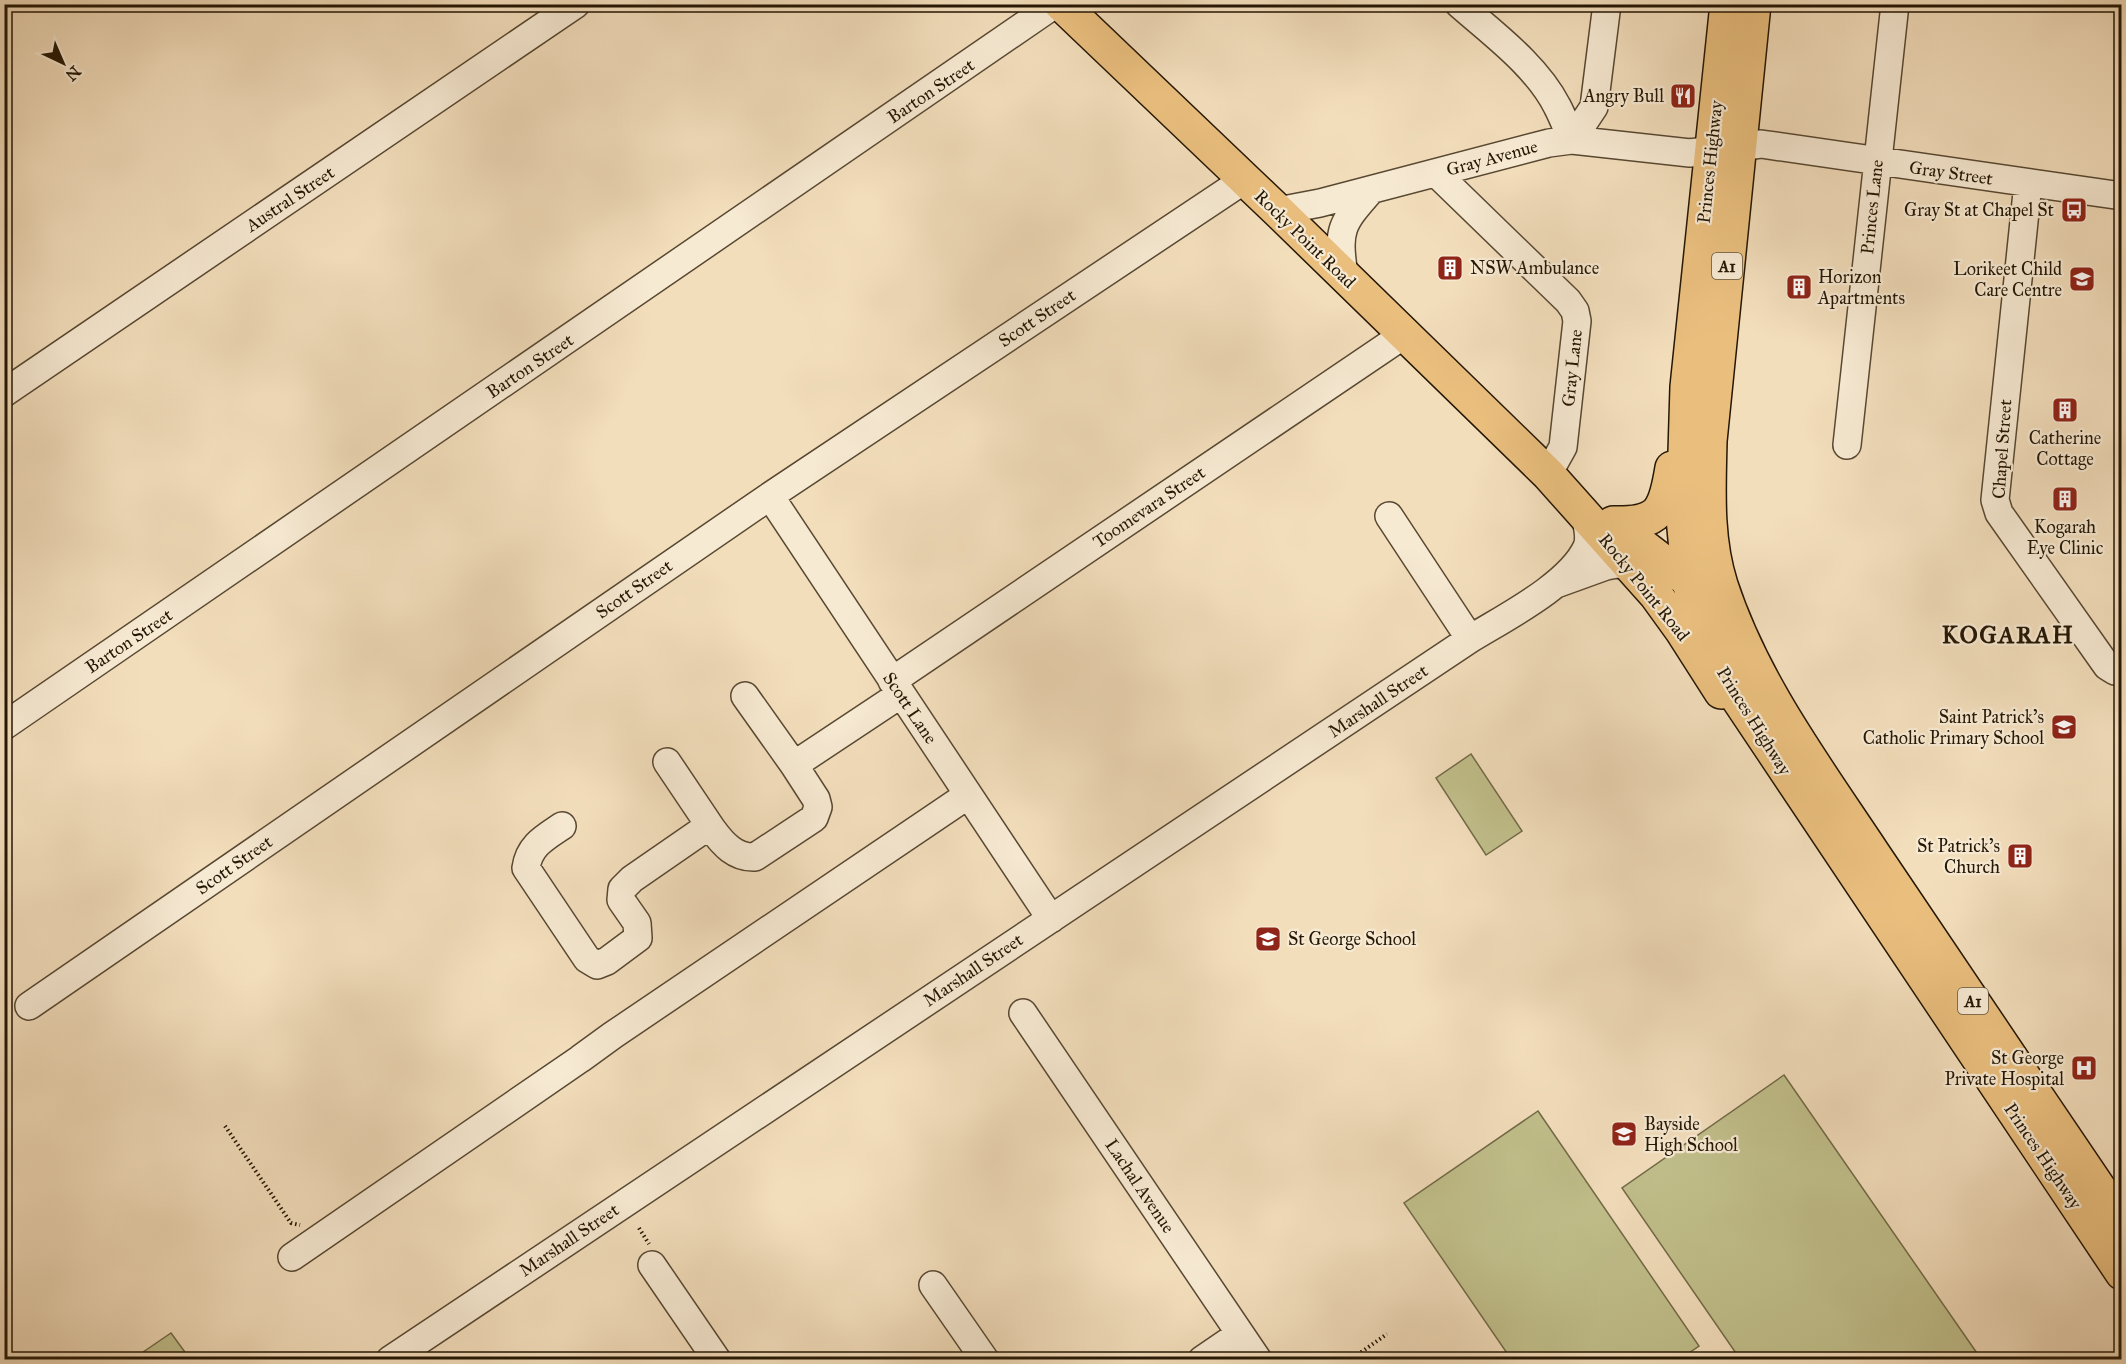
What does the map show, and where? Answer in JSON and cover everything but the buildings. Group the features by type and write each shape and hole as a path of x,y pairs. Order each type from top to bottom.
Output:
{"main road":[{"name":"Rocky Point Road","path":"1061,4 1548,474 1599,519 1689,581 1731,614"},
{"name":"Princes Highway","path":"1727,4 1725,148 1709,498 1714,558 1731,614 1752,662 1789,724 1898,891 2121,1222"},
{"name":"Princes Highway","path":"1754,4 1725,148 1687,387 1683,518 1689,581 1703,627 1719,665 1736,696 1797,791 2121,1273"},
{"path":"1599,519 1640,523 1658,513 1665,503 1687,387"},
{"name":"Rocky Point Road","path":"1599,519 1682,631 1767,764 1797,791"}],"street":[{"name":"Austral Street","path":"4,393 576,4"},
{"name":"Barton Street","path":"4,726 1055,4"},
{"path":"1459,4 1502,42 1543,84 1557,105 1572,140"},
{"path":"1572,140 1594,107 1607,4"},
{"name":"Princes Lane","path":"1846,445 1895,4"},
{"name":"Gray Avenue","path":"1278,211 1371,190 1549,143 1572,140 1690,153 1725,148"},
{"name":"Gray Street","path":"1725,148 1761,144 2121,196"},
{"name":"Gray Lane","path":"1436,173 1575,311 1577,321 1563,447 1548,474"},
{"name":"Scott Street","path":"29,1006 770,496 1244,180"},
{"name":"Chapel Street","path":"2028,183 1995,500 1999,513 2107,666 2115,671 2121,670"},
{"path":"1344,275 1340,247 1341,230 1349,215 1371,190"},
{"name":"Toomevara Street","path":"794,765 897,687 1405,334"},
{"name":"Scott Lane","path":"770,496 1051,919"},
{"path":"1389,516 1470,639"},
{"name":"Marshall Street","path":"1558,583 1587,547 1588,530 1599,519"},
{"name":"Marshall Street","path":"390,1359 1470,639 1558,583 1606,566 1617,564 1632,566"},
{"path":"667,762 721,841 733,852 747,858 755,857 814,818 818,807 816,799 745,696"},
{"path":"292,1257 622,1028 968,795"},
{"path":"562,826 534,846 527,857 526,868 587,959 597,965 607,962 638,938 637,923 621,900 622,889 632,879 700,832 712,829"},
{"name":"Lachal Avenue","path":"1023,1013 1258,1359"},
{"path":"652,1265 717,1359"},
{"path":"933,1284 985,1359"},
{"path":"1202,1359 1240,1334"}],"path":[{"path":"225,1126 291,1223 330,1231"},
{"path":"1350,1359 1387,1334"}],"shaded area":[{"path":"1471,754 1522,831 1486,855 1436,778"},
{"path":"1784,1075 1979,1356 1973,1359 1740,1359 1622,1188"},
{"path":"1538,1111 1699,1346 1680,1359 1511,1359 1404,1203"},
{"path":"171,1333 190,1359 133,1359"}],"place":[{"name":"Angry Bull","path":"1683,96"},
{"name":"Gray St at Chapel St","path":"2074,210"},
{"name":"NSW Ambulance","path":"1450,268"},
{"name":"Lorikeet Child Care Centre","path":"2082,279"},
{"name":"Horizon Apartments","path":"1799,287"},
{"name":"Catherine Cottage","path":"2065,410"},
{"name":"Kogarah Eye Clinic","path":"2065,499"},
{"name":"Saint Patrick’s Catholic Primary School","path":"2064,727"},
{"name":"St Patrick’s Church","path":"2020,856"},
{"name":"St George School","path":"1268,939"},
{"name":"St George Private Hospital","path":"2084,1068"},
{"name":"Bayside High School","path":"1624,1134"}],"district":[{"name":"KOGARAH","path":"2008,635"}]}
